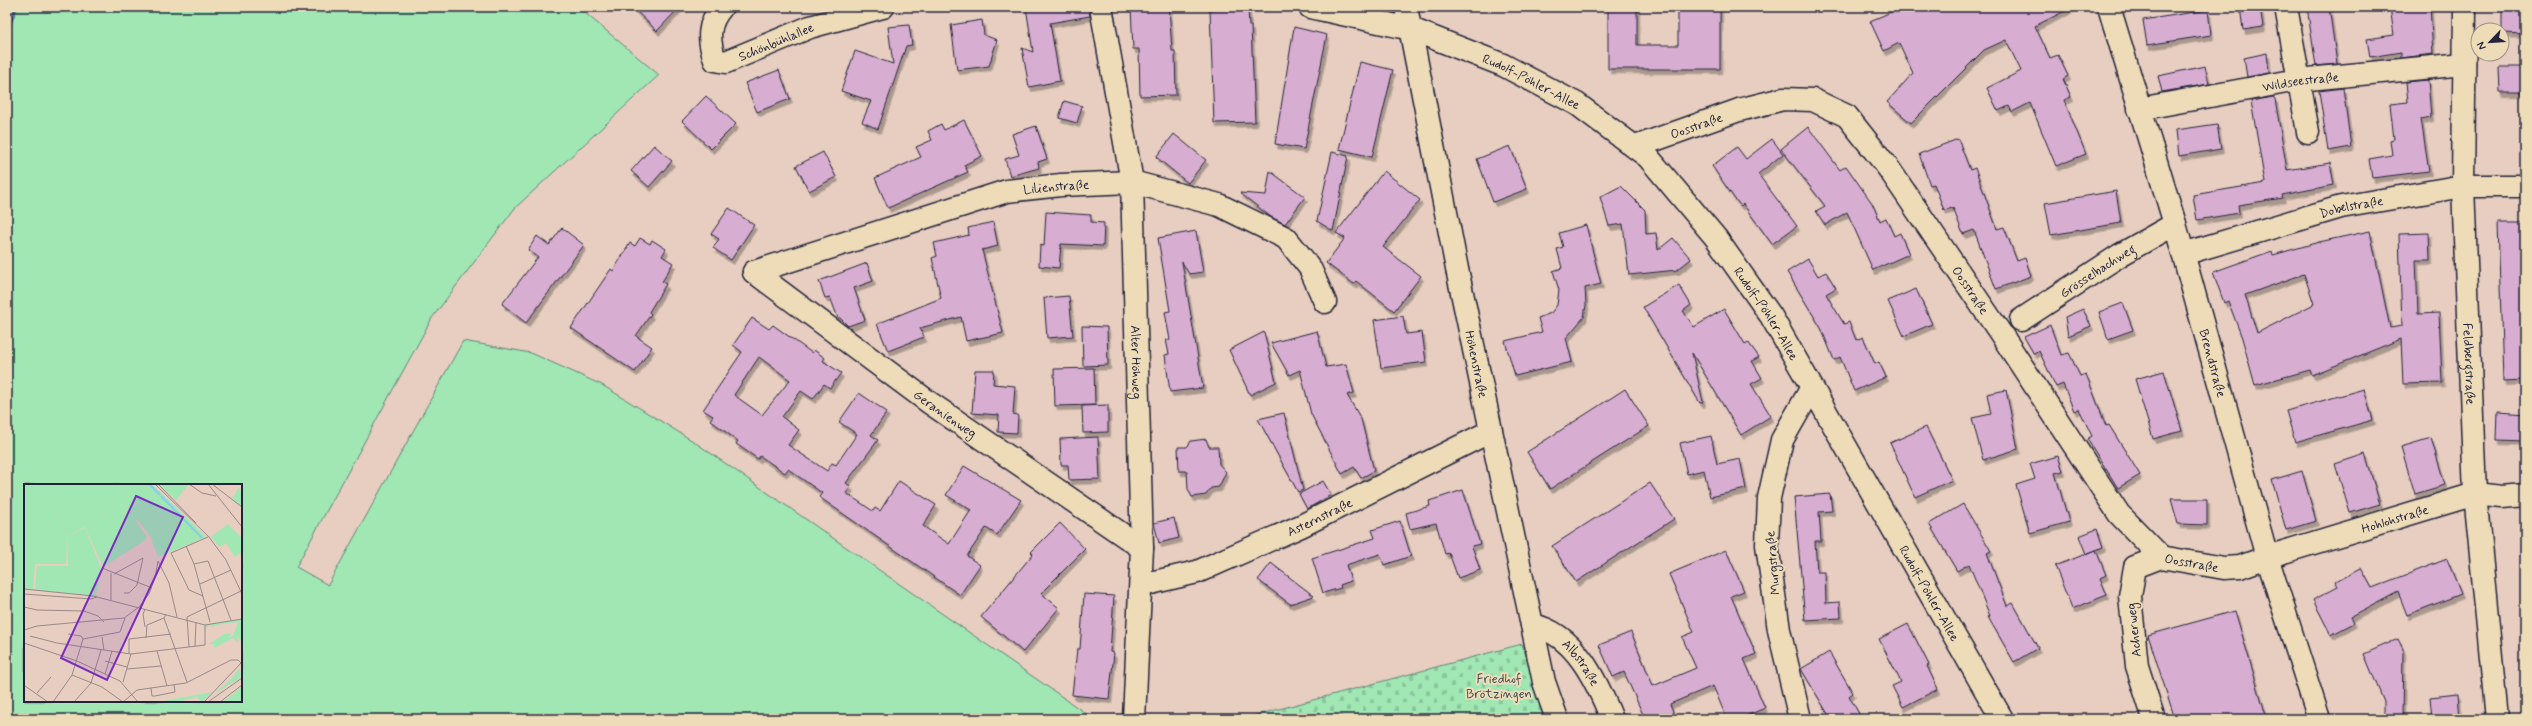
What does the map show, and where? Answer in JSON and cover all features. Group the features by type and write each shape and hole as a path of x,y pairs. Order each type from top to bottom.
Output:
{"street":[{"name":"Schönbühlallee","path":"722,7 709,30 709,43 715,60 726,62 810,27 883,7"},
{"name":"Alter Höhweg","path":"1102,7 1132,182 1142,548 1142,585 1134,719"},
{"path":"1310,7 1411,29"},
{"name":"Höhenstraße","path":"1406,7 1491,431 1544,682 1557,719"},
{"name":"Brendstraße","path":"2109,7 2175,224 2267,557 2319,719"},
{"path":"2286,7 2308,132"},
{"name":"Feldbergstraße","path":"2465,7 2463,186 2475,494 2497,719"},
{"name":"Rudolf-Pöhler-Allee","path":"1411,29 1503,65 1577,104 1648,157 1716,238 1771,316 1811,389 2002,719"},
{"name":"Wildseestraße","path":"2139,109 2298,80 2464,64"},
{"name":"Oosstraße","path":"1635,147 1733,112 1783,99 1813,100 1847,116 1898,182 2001,334 2119,514 2161,557 2224,568 2240,567 2267,557"},
{"name":"Lilienstraße","path":"754,272 1007,191 1061,185 1132,182 1219,205 1286,238 1310,268 1325,302"},
{"name":"Dobelstraße","path":"2183,254 2341,207 2463,186 2525,186"},
{"name":"Grösselbachweg","path":"2021,320 2120,254 2175,224"},
{"name":"Geranienweg","path":"754,272 930,403 1142,548"},
{"name":"Murgstraße","path":"1800,719 1779,630 1768,545 1769,498 1782,440 1811,389"},
{"name":"Asternstraße","path":"1142,585 1198,572 1301,526 1491,431"},
{"name":"Hohlohstraße","path":"2267,557 2475,494 2502,496 2525,495"},
{"name":"Acherweg","path":"2154,719 2137,666 2130,596 2135,567 2161,557"},
{"name":"Albstraße","path":"1532,625 1544,627 1580,655 1601,692 1612,719"}],"green space":[{"path":"7,7 578,7 659,75 515,208 432,318 296,567 328,585 463,341 531,353 602,385 693,441 1094,719 7,719"},
{"name":"Friedhof Brötzingen","path":"1522,644 1548,719 1242,719"}],"building":[{"path":"632,7 680,7 657,31"},
{"path":"1026,7 1089,7 1090,16 1050,23 1060,81 1029,87 1022,48 1033,52"},
{"path":"1131,7 1169,7 1172,51 1175,51 1176,95 1140,96 1139,49 1133,49"},
{"path":"1608,7 1637,7 1637,45 1678,45 1678,7 1720,7 1720,69 1608,69"},
{"path":"1903,7 2073,7 2035,26 2050,58 2058,55 2068,76 2063,79 2071,97 2064,100 2086,154 2056,166 2030,103 2012,112 2009,106 1998,111 1987,88 2021,71 2006,40 1984,50 1911,123 1887,102 1913,73 1899,43 1884,51 1870,21"},
{"path":"2240,7 2260,7 2263,27 2243,30"},
{"path":"2307,7 2329,7 2337,64 2316,66"},
{"path":"2390,7 2430,7 2433,54 2401,58 2401,52 2370,57 2367,39 2394,35"},
{"path":"2502,8 2525,9 2525,34 2510,33 2510,22 2502,22"},
{"path":"1248,9 1249,26 1251,26 1255,122 1214,123 1210,10"},
{"path":"2208,10 2211,35 2147,45 2143,20"},
{"path":"982,20 984,35 997,40 989,66 957,70 951,25"},
{"path":"909,25 912,45 906,46 878,129 862,122 871,101 841,91 855,51 893,64 888,27"},
{"path":"1294,27 1327,35 1304,149 1275,144"},
{"path":"2267,53 2269,73 2247,77 2244,58"},
{"path":"1360,62 1393,70 1372,157 1339,149"},
{"path":"2205,66 2209,84 2162,92 2158,76"},
{"path":"2499,67 2525,67 2525,92 2500,92"},
{"path":"779,70 790,99 757,112 745,83"},
{"path":"2428,80 2431,117 2421,119 2429,171 2372,178 2369,159 2392,155 2390,140 2394,139 2390,104 2408,102 2406,82"},
{"path":"2343,88 2351,147 2328,151 2319,91"},
{"path":"706,96 736,124 711,149 682,121"},
{"path":"2273,97 2275,99 2287,170 2330,163 2334,185 2282,195 2283,198 2238,205 2239,213 2197,220 2193,195 2265,183 2251,101"},
{"path":"1064,101 1082,106 1077,123 1059,118"},
{"path":"964,120 982,156 964,165 968,172 888,208 875,178 921,157 916,147 932,140 928,131 941,124 944,130"},
{"path":"2217,124 2221,149 2179,156 2176,130"},
{"path":"1036,126 1047,159 1038,162 1039,168 1010,176 1005,159 1019,155 1012,134"},
{"path":"1808,127 1840,170 1846,166 1872,203 1880,221 1886,218 1894,236 1900,233 1909,254 1873,270 1847,212 1825,225 1816,211 1825,206 1781,149"},
{"path":"1174,134 1206,160 1188,183 1156,157"},
{"path":"1772,139 1783,154 1758,174 1797,226 1772,244 1743,204 1741,206 1734,198 1712,166 1737,147 1746,159"},
{"path":"1958,139 1970,170 1975,168 1997,229 2004,227 2017,261 2025,258 2031,276 1996,289 1974,230 1963,234 1953,208 1944,210 1934,184 1930,185 1919,154"},
{"path":"654,145 672,161 649,187 631,171"},
{"path":"1510,146 1527,189 1493,202 1477,159"},
{"path":"823,152 836,177 809,191 796,166"},
{"path":"1332,152 1348,156 1333,231 1317,221"},
{"path":"1270,171 1305,197 1285,224 1271,217 1240,193 1266,195"},
{"path":"1384,171 1420,200 1383,247 1421,276 1394,311 1356,281 1354,284 1326,263 1345,238 1336,233"},
{"path":"1621,186 1645,210 1646,234 1656,233 1658,250 1673,238 1691,259 1677,270 1629,275 1623,224 1609,226 1600,197"},
{"path":"2116,191 2121,223 2051,235 2045,203"},
{"path":"729,208 754,225 731,260 713,248 719,239 711,234"},
{"path":"1046,212 1091,215 1091,222 1104,223 1103,246 1061,244 1059,268 1039,266 1040,245 1044,246"},
{"path":"993,222 998,246 982,250 1003,333 966,341 961,317 920,328 924,337 888,351 877,324 941,298 932,258 937,256 934,243 969,235 968,228"},
{"path":"2498,223 2525,223 2525,380 2503,381"},
{"path":"1586,225 1601,284 1585,288 1586,305 1584,317 1566,338 1572,362 1515,376 1505,341 1542,332 1538,318 1551,313 1557,305 1559,290 1553,271 1562,268 1557,249 1563,247 1559,233"},
{"path":"562,228 584,245 526,323 502,304 538,257 528,250 537,236 549,245"},
{"path":"1196,231 1203,272 1189,274 1182,262 1203,388 1170,392 1165,355 1169,354 1166,340 1170,340 1165,312 1170,311 1158,238"},
{"path":"2370,231 2390,328 2402,326 2399,234 2429,233 2430,260 2416,260 2418,314 2439,313 2442,383 2403,384 2401,339 2312,375 2310,370 2255,385 2242,338 2228,301 2224,303 2213,272 2272,251 2273,255 2319,242","holes":["2304,274 2314,304 2257,333 2245,295"]},
{"path":"640,238 650,244 652,240 666,249 662,256 673,263 662,282 666,284 649,312 651,314 636,336 652,347 635,372 571,328 611,269 613,271 630,243 635,246"},
{"path":"1808,259 1818,276 1826,272 1836,288 1826,294 1844,324 1849,322 1856,340 1863,337 1875,364 1879,362 1886,377 1854,391 1840,357 1834,360 1821,328 1787,272"},
{"path":"867,263 873,281 854,288 865,320 848,326 840,318 838,318 830,297 825,298 819,281"},
{"path":"1679,285 1691,305 1683,311 1694,327 1724,309 1745,344 1748,342 1759,357 1752,361 1762,378 1751,384 1771,416 1741,435 1692,353 1703,402 1700,403 1643,307"},
{"path":"1916,289 1932,324 1904,336 1888,301"},
{"path":"1069,296 1073,336 1047,338 1044,298"},
{"path":"2123,303 2133,330 2108,339 2099,312"},
{"path":"2083,309 2091,326 2068,336 2065,317"},
{"path":"1403,316 1406,334 1422,332 1426,362 1381,368 1374,320"},
{"path":"752,318 769,329 773,325 812,353 814,350 825,358 823,361 841,373 830,388 824,384 813,399 801,391 782,417 799,430 788,445 827,471 832,463 836,465 857,434 839,422 859,393 887,412 871,435 878,440 846,483 851,487 846,493 873,511 875,508 880,511 899,481 936,505 923,526 949,544 971,510 946,495 964,466 1021,500 997,535 986,528 967,556 980,565 960,595 819,497 822,493 788,469 785,473 760,456 758,459 736,444 738,441 710,420 713,416 703,410 742,352 733,345","holes":["759,357 790,380 762,415 734,395"]},
{"path":"2050,325 2061,355 2069,353 2080,376 2086,374 2106,426 2109,425 2140,475 2118,488 2087,439 2092,436 2079,409 2074,411 2063,384 2056,387 2039,351 2034,354 2024,337"},
{"path":"1082,326 1107,327 1108,365 1083,366"},
{"path":"1317,331 1326,367 1346,364 1354,393 1347,395 1361,419 1374,471 1361,478 1354,467 1342,474 1311,414 1300,370 1289,375 1271,343"},
{"path":"1264,332 1276,382 1250,395 1229,350"},
{"path":"1094,368 1095,405 1055,406 1054,369"},
{"path":"975,370 994,370 993,384 1015,386 1013,414 1018,415 1017,433 998,432 999,415 972,413"},
{"path":"2164,371 2182,431 2153,439 2135,379"},
{"path":"1625,389 1649,426 1550,489 1527,452"},
{"path":"2364,389 2373,420 2295,442 2286,411"},
{"path":"2006,390 2018,449 1983,460 1972,418 1991,414 1987,394"},
{"path":"1108,405 1108,432 1083,433 1082,406"},
{"path":"2498,412 2525,414 2525,441 2497,440"},
{"path":"1284,413 1303,490 1298,492 1258,419"},
{"path":"1926,427 1952,480 1915,497 1890,443"},
{"path":"1711,436 1717,464 1740,459 1746,489 1710,497 1704,470 1687,474 1680,443"},
{"path":"1098,437 1100,479 1069,480 1068,465 1061,465 1060,439"},
{"path":"2431,438 2445,485 2415,494 2401,447"},
{"path":"1206,439 1209,447 1218,447 1219,464 1226,472 1219,487 1211,488 1206,495 1192,497 1188,489 1187,471 1179,471 1178,447 1187,447 1191,441"},
{"path":"2365,454 2380,504 2350,513 2335,464"},
{"path":"2058,456 2063,471 2055,473 2069,522 2030,533 2016,485 2035,479 2030,464"},
{"path":"2302,471 2316,521 2286,530 2272,480"},
{"path":"1323,481 1331,495 1307,509 1299,494"},
{"path":"1650,483 1674,519 1576,582 1552,546"},
{"path":"1463,490 1480,544 1472,546 1480,570 1458,578 1449,553 1445,554 1436,523 1410,529 1406,513 1430,506 1429,501"},
{"path":"1830,494 1832,511 1819,512 1821,541 1815,541 1817,572 1825,572 1826,603 1840,602 1841,618 1805,620 1794,497"},
{"path":"2171,499 2207,499 2207,525 2178,524"},
{"path":"1963,504 1991,551 1987,553 2007,606 2013,603 2038,648 2014,662 1988,617 1990,616 1969,564 1957,571 1929,524"},
{"path":"1174,518 1179,538 1159,543 1154,523"},
{"path":"1400,521 1411,556 1384,565 1380,554 1346,565 1351,581 1340,585 1341,588 1323,593 1312,558 1375,538 1372,530"},
{"path":"1060,523 1085,549 1041,593 1059,608 1023,652 981,617 1033,554 1031,552"},
{"path":"2097,529 2103,547 2096,550 2106,575 2100,578 2107,595 2072,609 2055,566 2086,554 2079,536"},
{"path":"1726,550 1744,591 1731,596 1756,654 1744,659 1765,708 1739,719 1727,719 1713,686 1670,704 1676,719 1645,719 1624,672 1613,677 1599,645 1631,632 1653,686 1696,668 1682,637 1694,632 1669,574"},
{"path":"2447,559 2461,594 2407,615 2398,592 2351,617 2354,623 2331,635 2313,600 2338,587 2335,582 2361,568 2372,588"},
{"path":"1271,563 1314,596 1290,604 1258,580"},
{"path":"1084,594 1114,596 1110,652 1114,653 1109,699 1072,695 1077,649 1080,649"},
{"path":"2235,611 2267,719 2175,719 2148,635"},
{"path":"1908,624 1929,665 1927,666 1938,689 1903,707 1892,686 1901,682 1879,639"},
{"path":"2398,639 2403,649 2402,719 2384,719 2384,702 2364,654"},
{"path":"1829,652 1853,693 1849,696 1862,719 1831,719 1801,669"},
{"path":"2458,694 2460,719 2432,719 2430,697"}],"waterway":[{"path":"7,28 15,7"}]}
